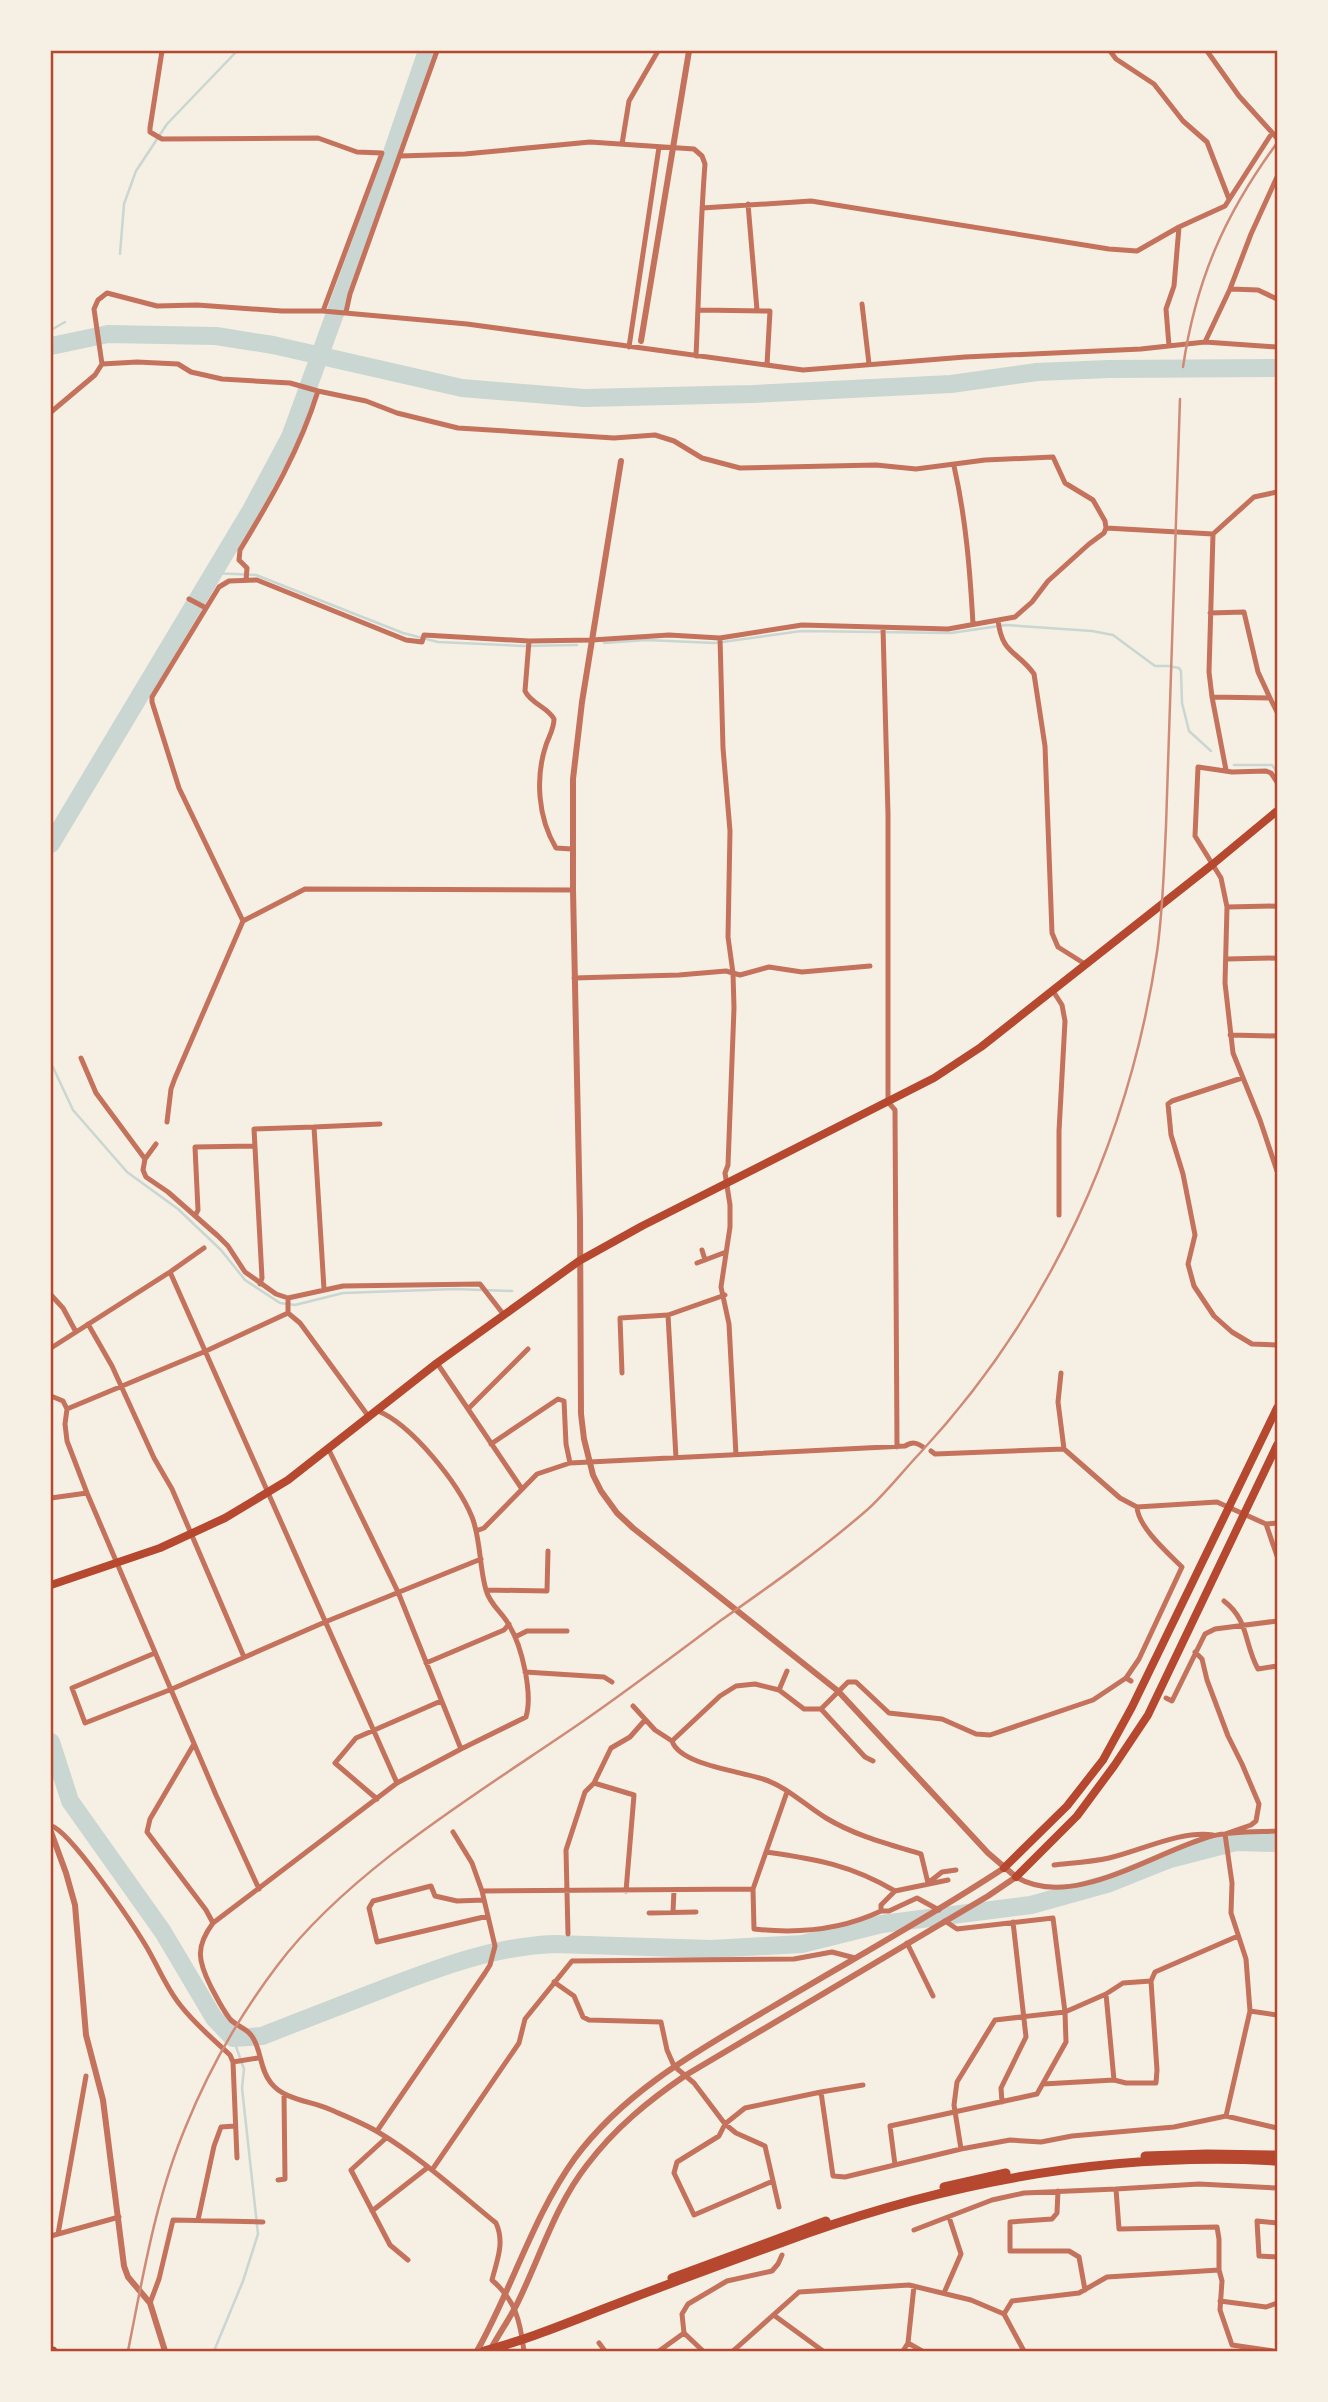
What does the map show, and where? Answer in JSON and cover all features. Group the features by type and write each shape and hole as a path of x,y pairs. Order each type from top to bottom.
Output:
{"highway":[{"path":"620,2303 685,2272 804,2228 967,2181 1095,2161 1195,2154 1277,2155"},
{"path":"486,2351 535,2336 840,2222 969,2187 1096,2166 1160,2161 1277,2161"}],"main road":[{"path":"51,1585 118,1563 192,1534 268,1492 437,1363 579,1261 934,1078 981,1047 1053,991 1277,811"},
{"path":"1004,1868 1067,1806 1103,1760 1132,1707 1277,1408"},
{"path":"1016,1877 1077,1816 1148,1715 1277,1445"}],"street":[{"path":"162,51 149,128 150,132 162,139 318,138 357,152 382,153 323,311"},
{"path":"346,313 350,294 437,51"},
{"path":"622,144 629,101 658,51"},
{"path":"640,341 689,51"},
{"path":"1111,51 1116,59 1154,84 1183,121 1207,142 1229,199"},
{"path":"702,208 811,201 1136,251 1225,206 1275,136 1239,96 1207,51"},
{"path":"400,156 464,154 590,142 694,149 702,156 705,164 696,356"},
{"path":"629,347 659,147"},
{"path":"1205,342 1277,177"},
{"path":"748,204 757,310"},
{"path":"1169,346 1166,309 1174,286 1179,227"},
{"path":"1230,289 1258,290 1277,299"},
{"path":"51,412 95,375 102,364 95,304 107,293 157,306 197,305 323,311 467,324 803,370 1205,342 1277,347"},
{"path":"862,304 869,364"},
{"path":"700,310 770,311 767,365"},
{"path":"102,364 178,364 191,372 222,379 290,383 366,401 397,413 458,428 614,438 655,435 674,441 702,458 740,468 876,465 916,469 985,460 1053,457 1065,483 1089,495 1105,520 1104,533 1048,581 1015,617 998,623 948,629 883,631 802,625 720,641 669,635 529,645 424,635 422,642 406,640 257,580 229,581 219,587 204,607 152,697 152,702 179,788 243,921"},
{"path":"246,580 247,568 239,560 240,551 280,485 307,425 318,391"},
{"path":"621,461 573,779 581,1414 589,1461 601,1491 617,1513 633,1528 838,1691 1004,1868 1028,1884 1047,1888 1076,1885 1124,1871 1216,1835"},
{"path":"954,466 968,546 973,624"},
{"path":"1106,528 1213,534 1254,497 1277,492"},
{"path":"1213,534 1209,672 1226,770"},
{"path":"189,599 204,607"},
{"path":"1210,613 1244,611 1258,672 1277,712"},
{"path":"998,623 1003,645 1027,664 1034,674 1045,746 1052,933 1058,947 1085,964"},
{"path":"883,631 888,814 888,1102 895,1110 897,1447"},
{"path":"720,641 723,748 730,831 729,937 733,973 726,1183 730,1227 722,1287 729,1324 736,1455"},
{"path":"529,645 524,691 528,698 551,713 554,719 540,771 543,822 556,848 572,849"},
{"path":"1212,697 1270,698"},
{"path":"1277,782 1271,773 1266,771 1198,767 1195,836 1221,878 1227,907 1225,983 1233,1053 1277,1171"},
{"path":"167,1122 175,1078 243,921 305,889 573,890"},
{"path":"1227,907 1277,906"},
{"path":"1226,959 1277,958"},
{"path":"574,978 726,971 740,975 769,967 802,972 870,966"},
{"path":"1053,991 1062,1005 1065,1021 1059,1131 1059,1215"},
{"path":"1230,1035 1277,1036"},
{"path":"81,1058 96,1093 145,1159"},
{"path":"1242,1078 1171,1101 1168,1104 1171,1135 1183,1174 1195,1235 1188,1264 1194,1286 1214,1316 1232,1332 1252,1344 1277,1345"},
{"path":"260,1284 262,1278 254,1129 380,1124"},
{"path":"314,1127 324,1289"},
{"path":"156,1144 145,1159 143,1170 146,1177 168,1192 223,1241 245,1272 276,1294 288,1299 324,1289 481,1284 504,1315"},
{"path":"195,1216 198,1210 195,1147 254,1146"},
{"path":"51,1348 204,1248"},
{"path":"702,1250 705,1260"},
{"path":"697,1263 726,1252"},
{"path":"170,1272 397,1783"},
{"path":"622,1373 620,1318 668,1315 725,1295"},
{"path":"51,1296 63,1308 76,1332"},
{"path":"288,1299 288,1311 300,1323 369,1417"},
{"path":"67,1409 206,1351 288,1311"},
{"path":"668,1315 676,1458"},
{"path":"88,1324 192,1534 244,1657"},
{"path":"468,1409 528,1349"},
{"path":"437,1363 522,1489"},
{"path":"1061,1373 1058,1402 1064,1449 1120,1498 1136,1507 1217,1502 1266,1524 1277,1523"},
{"path":"51,1396 63,1401 67,1409 67,1441 87,1493 259,1889"},
{"path":"491,1444 558,1399 564,1401 569,1463"},
{"path":"378,1410 389,1415 428,1450 472,1516 486,1590 492,1604 509,1624 525,1672 529,1706 526,1717 397,1783 213,1923 204,1936 200,1951 201,1965 220,2006 231,2021 250,2033 258,2048 258,2058 271,2083 284,2094 320,2105 377,2131 496,2224 501,2234 501,2244 492,2280 507,2293 514,2308 521,2328 524,2351"},
{"path":"476,1531 484,1528 537,1474 569,1463 905,1447 911,1443 923,1447"},
{"path":"328,1448 398,1592 461,1749"},
{"path":"931,1451 935,1454 1064,1449"},
{"path":"51,1498 87,1493"},
{"path":"672,1741 720,1696 736,1686 755,1684 779,1690 804,1709 821,1709 848,1682 856,1682 889,1713 942,1719 976,1734 990,1735 1093,1700 1128,1679 1182,1567 1137,1516 1136,1507"},
{"path":"1266,1524 1277,1556"},
{"path":"486,1590 547,1591 548,1551"},
{"path":"155,1653 72,1688 85,1723 481,1559"},
{"path":"1224,1601 1232,1607 1244,1625 1249,1654 1258,1669 1277,1666"},
{"path":"1166,1698 1171,1701 1205,1634 1215,1629 1277,1621"},
{"path":"426,1663 504,1630 509,1624"},
{"path":"515,1637 527,1631 567,1631"},
{"path":"1195,1652 1202,1659 1228,1736 1259,1804 1256,1821 1226,1836"},
{"path":"779,1690 787,1671"},
{"path":"525,1672 604,1676 612,1682"},
{"path":"377,1799 335,1763 355,1738 441,1701"},
{"path":"633,1706 687,1758 766,1780 828,1819 868,1840 921,1854 928,1883"},
{"path":"821,1709 865,1757 873,1762"},
{"path":"568,1934 566,1850 585,1792 594,1783 611,1748 631,1737 645,1720"},
{"path":"194,1744 150,1819 147,1832 213,1923"},
{"path":"594,1783 634,1795 626,1891"},
{"path":"787,1792 753,1889 754,1929 810,1932 864,1919 917,1898 939,1910"},
{"path":"165,2351 150,2303 128,2277 124,2266 103,2100 86,2035 75,1905 51,1829 56,1827 68,1838 102,1882 147,1947 180,2006 234,2061 237,2158"},
{"path":"1054,1865 1108,1858 1202,1833 1226,1836 1277,1831"},
{"path":"377,2131 490,1965 495,1946 482,1891 472,1863 453,1832"},
{"path":"1226,1836 1232,1883 1231,1913 1246,1959 1250,2011 1226,2116"},
{"path":"766,1852 810,1858 859,1871 895,1891"},
{"path":"477,2351 553,2192 597,2131 634,2097 674,2066 956,1900 1004,1868"},
{"path":"928,1883 942,1872 956,1870"},
{"path":"486,2351 514,2308 565,2200 586,2166 626,2120 646,2102 686,2075 1016,1877"},
{"path":"881,1911 881,1905 895,1891 948,1880"},
{"path":"484,1900 457,1901 435,1896 431,1886 373,1901 369,1908 377,1942 488,1916"},
{"path":"482,1891 753,1889"},
{"path":"673,1912 674,1890"},
{"path":"649,1913 696,1912"},
{"path":"895,2165 890,2126 1037,2094 1066,2042 1065,2012 1053,1918 957,1929 945,1921"},
{"path":"1002,2102 1001,2088 1026,2037 1013,1922"},
{"path":"1043,2084 1114,2080 1126,2083 1156,2083 1150,1981 1155,1972 1238,1936"},
{"path":"907,1943 933,1996"},
{"path":"372,2211 429,2169 519,2043 525,2019 572,1961 794,1959 832,1952 855,1958"},
{"path":"961,2149 955,2112 957,2082 995,2020 1065,2012 1106,1994 1123,1983 1150,1981"},
{"path":"554,1982 574,1996 583,2017 590,2020 661,2022 667,2050 674,2066 694,2083 725,2124 736,2133 765,2146 779,2207"},
{"path":"1106,1994 1114,2080"},
{"path":"1250,2011 1277,2015"},
{"path":"234,2061 258,2058"},
{"path":"58,2234 86,2076"},
{"path":"773,2181 694,2215 674,2173 677,2161 719,2136 725,2124 745,2108 863,2085"},
{"path":"821,2092 833,2176 845,2177 1010,2140 1041,2142 1072,2136 1174,2127 1226,2116 1277,2128"},
{"path":"278,2180 285,2179 284,2094"},
{"path":"198,2220 214,2146 221,2127 235,2126"},
{"path":"386,2138 351,2170 390,2245 408,2260"},
{"path":"914,2230 992,2200 1024,2193 1199,2184 1277,2188"},
{"path":"1116,2189 1119,2229 1217,2227 1222,2281 1220,2310 1233,2344 1273,2351"},
{"path":"1058,2191 1057,2213 1052,2219 1010,2222 1010,2251 1069,2251 1079,2257 1085,2290"},
{"path":"51,2236 119,2217"},
{"path":"943,2293 961,2254 949,2217"},
{"path":"150,2303 173,2220 263,2222"},
{"path":"1277,2223 1257,2221 1259,2256 1277,2257"},
{"path":"702,2351 684,2333 682,2314 688,2304 727,2281 772,2271 779,2264 782,2255"},
{"path":"1004,2314 1012,2301 1079,2293 1107,2277 1219,2270"},
{"path":"903,2351 908,2343 914,2286"},
{"path":"733,2351 799,2292 914,2286 971,2300 1004,2314 1024,2351"},
{"path":"1220,2301 1266,2307 1277,2303"},
{"path":"775,2316 823,2351"},
{"path":"659,2351 684,2333"},
{"path":"599,2343 605,2351"},
{"path":"908,2343 922,2351"}],"waterway":[{"path":"120,254 124,204 136,171 167,124 237,51"},
{"path":"51,844 251,510 290,437 427,51"},
{"path":"51,330 65,322"},
{"path":"51,346 108,334 216,336 273,345 462,388 584,398 753,394 951,384 1037,372 1277,368"},
{"path":"213,573 256,575 403,633 438,642 524,646 577,645"},
{"path":"604,643 646,640 715,643 801,631 951,633 1006,625 1113,635 1155,666 1169,666"},
{"path":"1173,667 1181,671 1182,703 1189,731 1211,751"},
{"path":"1234,765 1272,765 1277,772"},
{"path":"51,1063 73,1110 127,1172 178,1209 221,1250 245,1280 280,1303 295,1305 343,1293 455,1289 512,1291"},
{"path":"51,1742 70,1801 163,1932 214,2018 233,2038 262,2036 429,1972 470,1958 512,1949 555,1944 711,1949 802,1944 882,1924 1031,1905 1110,1883 1170,1859 1236,1842 1277,1843"},
{"path":"214,2351 243,2281 258,2234 242,2088 244,2069 233,2038"}],"railway":[{"path":"1183,367 1196,305 1215,249 1242,196 1277,143"},
{"path":"128,2351 158,2209 195,2105 215,2063 250,2004 277,1966 307,1931 378,1865 459,1805 615,1699 795,1567 867,1510 966,1399 1008,1343 1044,1283 1076,1221 1104,1156 1126,1090 1144,1022 1157,952 1166,826 1180,399"}]}
